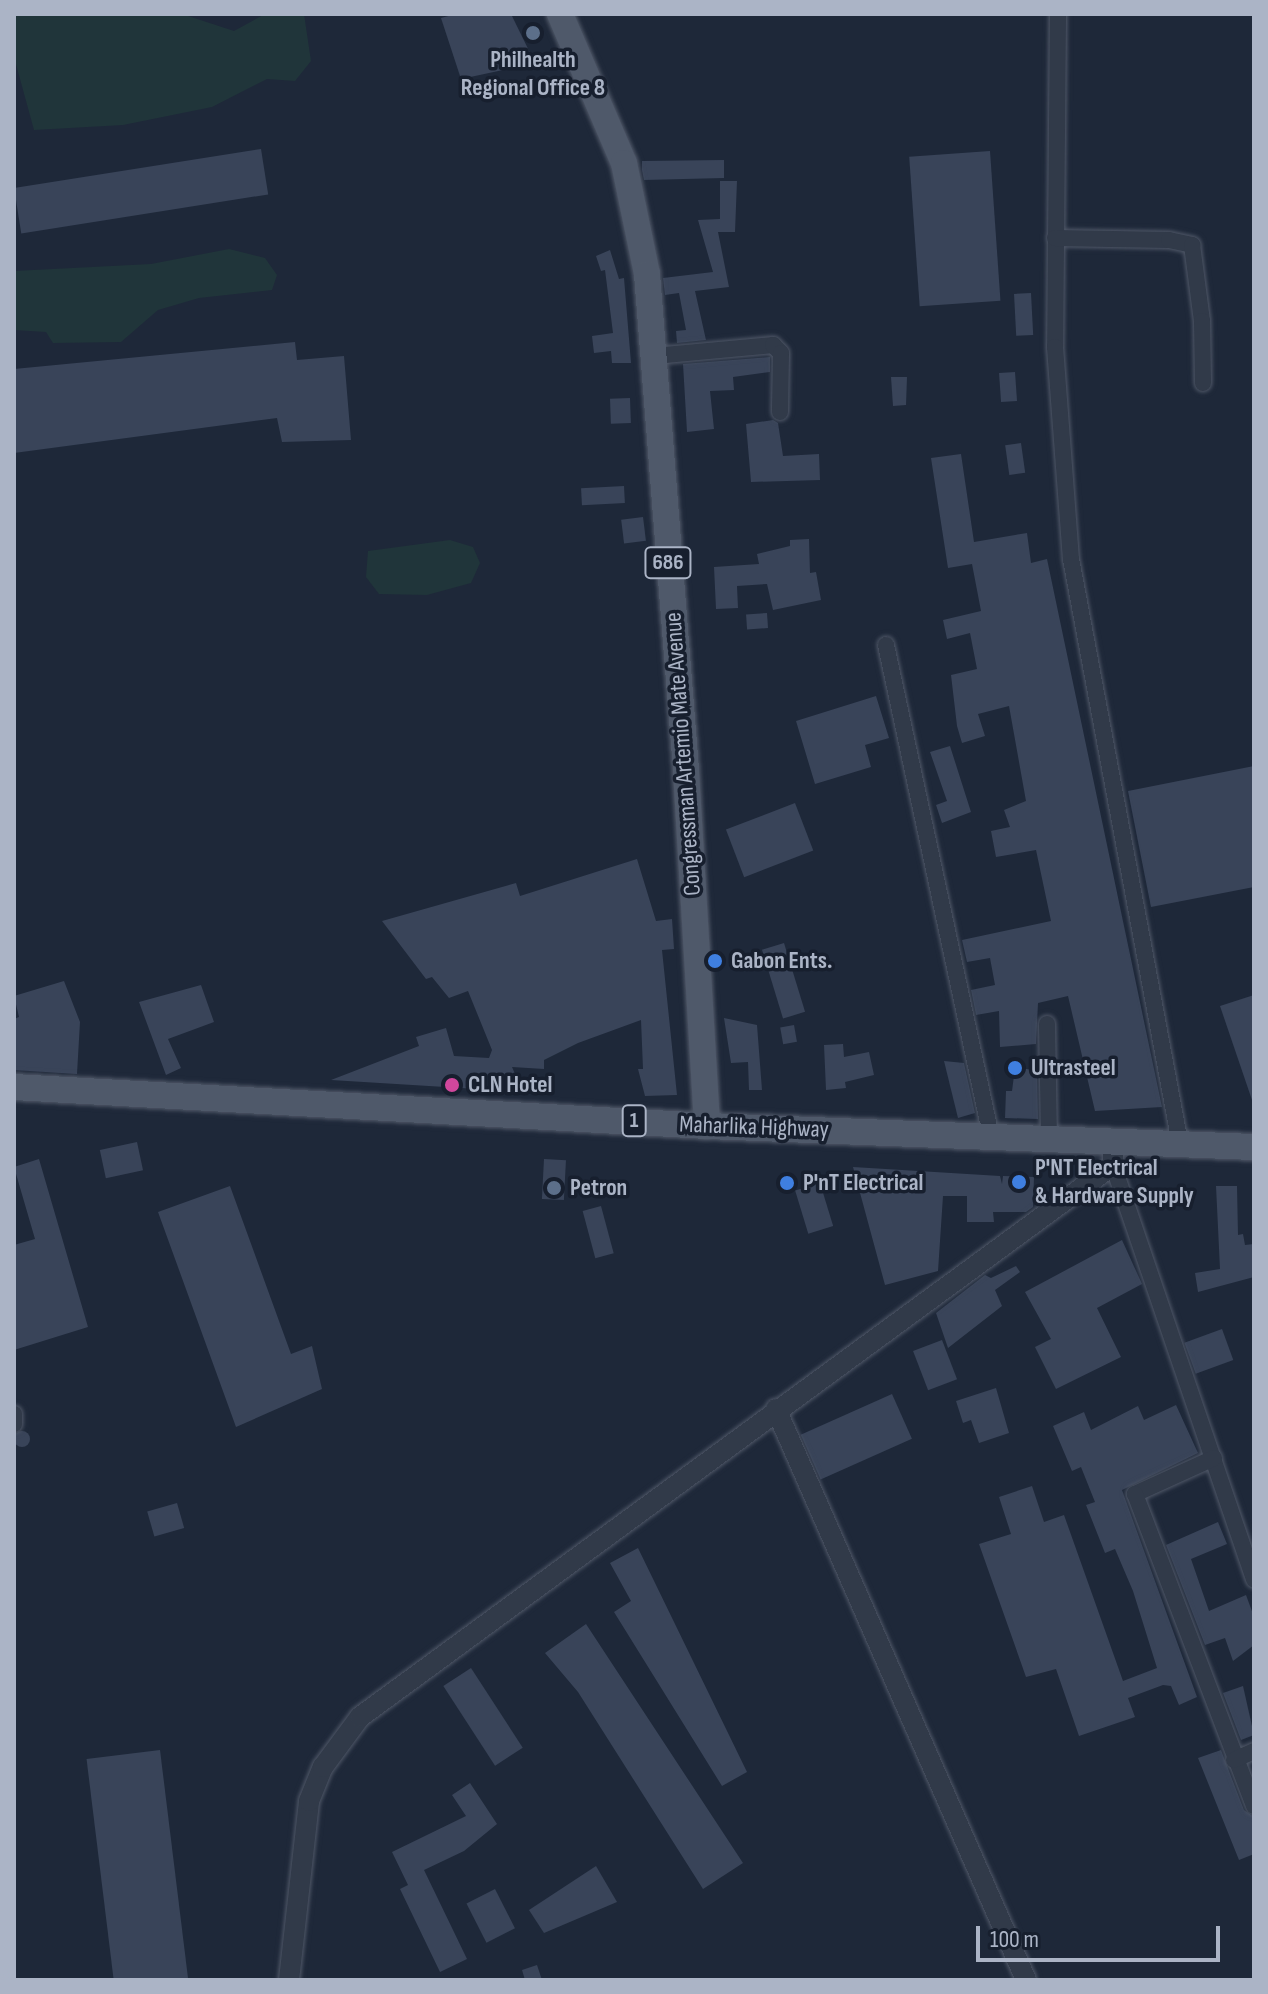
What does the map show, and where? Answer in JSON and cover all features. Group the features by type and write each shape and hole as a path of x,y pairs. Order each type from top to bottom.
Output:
{"main road":[{"name":"Congressman Artemio Mate Avenue","path":"560,14 624,163 647,274 707,1126"},
{"name":"Maharlika Highway","path":"14,1087 707,1126 1049,1138 1113,1152 1180,1143 1254,1147"}],"street":[{"path":"1058,14 1055,347 1071,559 1180,1143"},
{"path":"1055,238 1189,242 1197,266 1203,383"},
{"path":"654,356 773,345 781,353 780,412"},
{"path":"886,645 991,1136"},
{"path":"1047,1024 1049,1138"},
{"path":"289,1980 303,1827 323,1767 341,1737 360,1717 776,1409 1113,1152 1254,1580"},
{"path":"776,1409 1026,1980"},
{"path":"14,1414 14,1424"},
{"path":"1214,1458 1135,1494 1254,1806"},
{"path":"1234,1760 1254,1751"}],"green space":[{"path":"14,14 182,14 234,31 265,14 304,14 311,61 295,81 267,79 212,107 123,125 34,130 14,57"},
{"path":"229,249 265,258 277,275 272,290 199,298 158,310 121,342 53,343 46,332 14,330 14,271 151,264"},
{"path":"450,540 473,547 480,563 471,583 427,595 379,594 366,577 368,551"}],"building":[{"path":"456,14 511,14 535,63 461,79 441,18"},
{"path":"261,149 268,194 21,234 14,188"},
{"path":"990,151 1000,301 920,306 909,157"},
{"path":"724,160 724,178 644,180 642,170 642,161"},
{"path":"720,181 737,181 735,232 718,232 729,287 695,291 706,340 677,343 676,331 686,330 679,293 665,295 663,278 713,272 698,220 720,219"},
{"path":"610,250 619,279 624,278 631,363 612,363 611,351 594,353 592,336 613,333 605,270 601,271 596,256"},
{"path":"1031,293 1033,335 1016,336 1014,294"},
{"path":"295,342 297,360 344,356 351,440 282,442 277,418 14,453 14,369"},
{"path":"770,357 770,372 733,377 734,390 710,391 714,429 687,432 683,364"},
{"path":"1015,372 1017,401 1001,402 999,373"},
{"path":"891,377 907,377 906,405 893,406"},
{"path":"630,398 631,423 611,424 610,399"},
{"path":"773,420 778,423 783,456 819,454 820,480 751,482 746,424"},
{"path":"1021,443 1025,473 1009,475 1005,445"},
{"path":"961,454 974,542 1027,533 1031,563 1047,559 1162,1107 1095,1111 1068,996 1038,1003 1036,1044 1000,1047 999,1011 976,1015 971,990 995,985 990,958 967,962 962,940 1051,921 1036,850 996,857 991,831 1010,827 1004,810 1026,801 1009,706 978,714 985,736 962,743 957,726 951,675 977,669 970,633 947,639 943,620 981,611 972,564 948,568 931,458"},
{"path":"624,486 625,503 582,505 581,488"},
{"path":"643,517 646,541 624,544 621,520"},
{"path":"809,539 810,573 816,572 821,600 773,610 767,584 737,586 738,608 716,609 714,567 759,564 757,554 790,546 790,540"},
{"path":"767,613 768,628 747,629 746,614"},
{"path":"876,696 889,738 865,745 871,767 815,784 796,721"},
{"path":"950,746 971,812 942,823 936,805 947,801 930,752"},
{"path":"1254,766 1254,887 1151,907 1128,791"},
{"path":"795,803 813,851 744,877 726,830"},
{"path":"637,859 656,921 672,919 674,949 662,950 677,1095 645,1096 638,1069 643,1069 641,1020 578,1043 544,1060 544,1069 512,1067 516,1076 490,1075 494,1090 331,1080 419,1046 416,1037 446,1028 454,1056 489,1058 492,1050 468,991 449,998 432,977 426,979 382,921 516,883 520,896"},
{"path":"784,943 805,1012 783,1019 762,950"},
{"path":"64,981 80,1022 77,1074 14,1070 14,1019 19,1017 14,996"},
{"path":"201,985 214,1022 168,1039 181,1068 166,1075 139,1002"},
{"path":"1254,995 1254,1099 1252,1100 1220,1006"},
{"path":"724,1018 757,1025 762,1090 749,1090 748,1062 731,1063"},
{"path":"794,1025 797,1042 783,1044 780,1027"},
{"path":"843,1044 844,1057 869,1052 874,1075 845,1082 846,1088 826,1090 824,1045"},
{"path":"944,1061 964,1063 975,1113 958,1118"},
{"path":"1015,1068 1037,1070 1038,1119 1005,1118 1006,1091 1012,1091"},
{"path":"137,1142 143,1170 106,1178 100,1150"},
{"path":"39,1159 88,1327 14,1350 14,1245 35,1239 14,1167"},
{"name":"Petron","path":"544,1159 566,1160 564,1200 542,1199"},
{"path":"853,1167 1000,1176 1002,1184 1003,1176 1034,1177 1033,1207 1026,1212 993,1212 994,1222 967,1222 967,1196 943,1196 938,1271 885,1285"},
{"path":"820,1183 833,1226 808,1234 795,1191"},
{"path":"230,1186 291,1354 312,1346 322,1389 236,1427 158,1212"},
{"path":"1216,1186 1237,1186 1238,1235 1243,1234 1245,1245 1254,1244 1254,1277 1198,1292 1195,1273 1220,1269"},
{"path":"601,1206 614,1253 595,1258 583,1211"},
{"path":"1122,1240 1142,1284 1097,1308 1121,1357 1056,1389 1035,1347 1051,1339 1025,1292"},
{"path":"1016,1266 1020,1272 995,1290 1002,1306 948,1348 936,1313 985,1275 991,1278"},
{"path":"1222,1329 1233,1360 1196,1374 1184,1343"},
{"path":"942,1340 957,1379 928,1390 913,1351"},
{"path":"996,1388 1009,1433 979,1443 971,1420 963,1423 956,1401"},
{"path":"892,1394 912,1439 821,1479 801,1435"},
{"path":"1176,1405 1198,1453 1122,1490 1197,1697 1179,1705 1171,1686 1163,1685 1128,1698 1135,1717 1079,1736 1056,1669 1026,1677 979,1544 1011,1534 999,1497 1032,1486 1044,1522 1064,1515 1123,1681 1157,1668 1133,1591 1115,1549 1105,1553 1086,1505 1095,1502 1081,1467 1072,1471 1053,1426 1084,1412 1091,1430 1138,1406 1144,1420"},
{"path":"19,1431 25,1431 30,1439 28,1445 19,1447 14,1442 14,1436"},
{"path":"177,1503 184,1528 154,1537 147,1512"},
{"path":"1218,1522 1227,1544 1191,1559 1209,1611 1246,1595 1253,1614 1254,1645 1233,1661 1225,1638 1205,1645 1166,1545"},
{"path":"638,1548 747,1772 722,1786 614,1612 631,1601 610,1563"},
{"path":"586,1624 743,1863 703,1889 578,1692 545,1653"},
{"path":"471,1668 523,1748 495,1766 443,1686"},
{"path":"1243,1686 1254,1735 1241,1740 1223,1693"},
{"path":"160,1750 188,1980 114,1980 87,1759"},
{"path":"1221,1750 1244,1810 1254,1817 1254,1854 1239,1860 1198,1758"},
{"path":"470,1783 497,1824 464,1851 424,1870 467,1959 440,1972 400,1889 408,1885 392,1852 466,1816 452,1795"},
{"path":"596,1866 617,1902 544,1933 529,1910"},
{"path":"495,1889 515,1928 486,1943 466,1904"},
{"path":"537,1965 542,1980 525,1980 522,1970"}],"place":[{"name":"Philhealth Regional Office 8","path":"533,33"},
{"name":"Gabon Ents.","path":"715,961"},
{"name":"Ultrasteel","path":"1015,1068"},
{"name":"CLN Hotel","path":"452,1085"},
{"name":"P'NT Electrical & Hardware Supply","path":"1019,1182"},
{"name":"P'nT Electrical","path":"787,1183"},
{"name":"Petron","path":"554,1188"}]}
